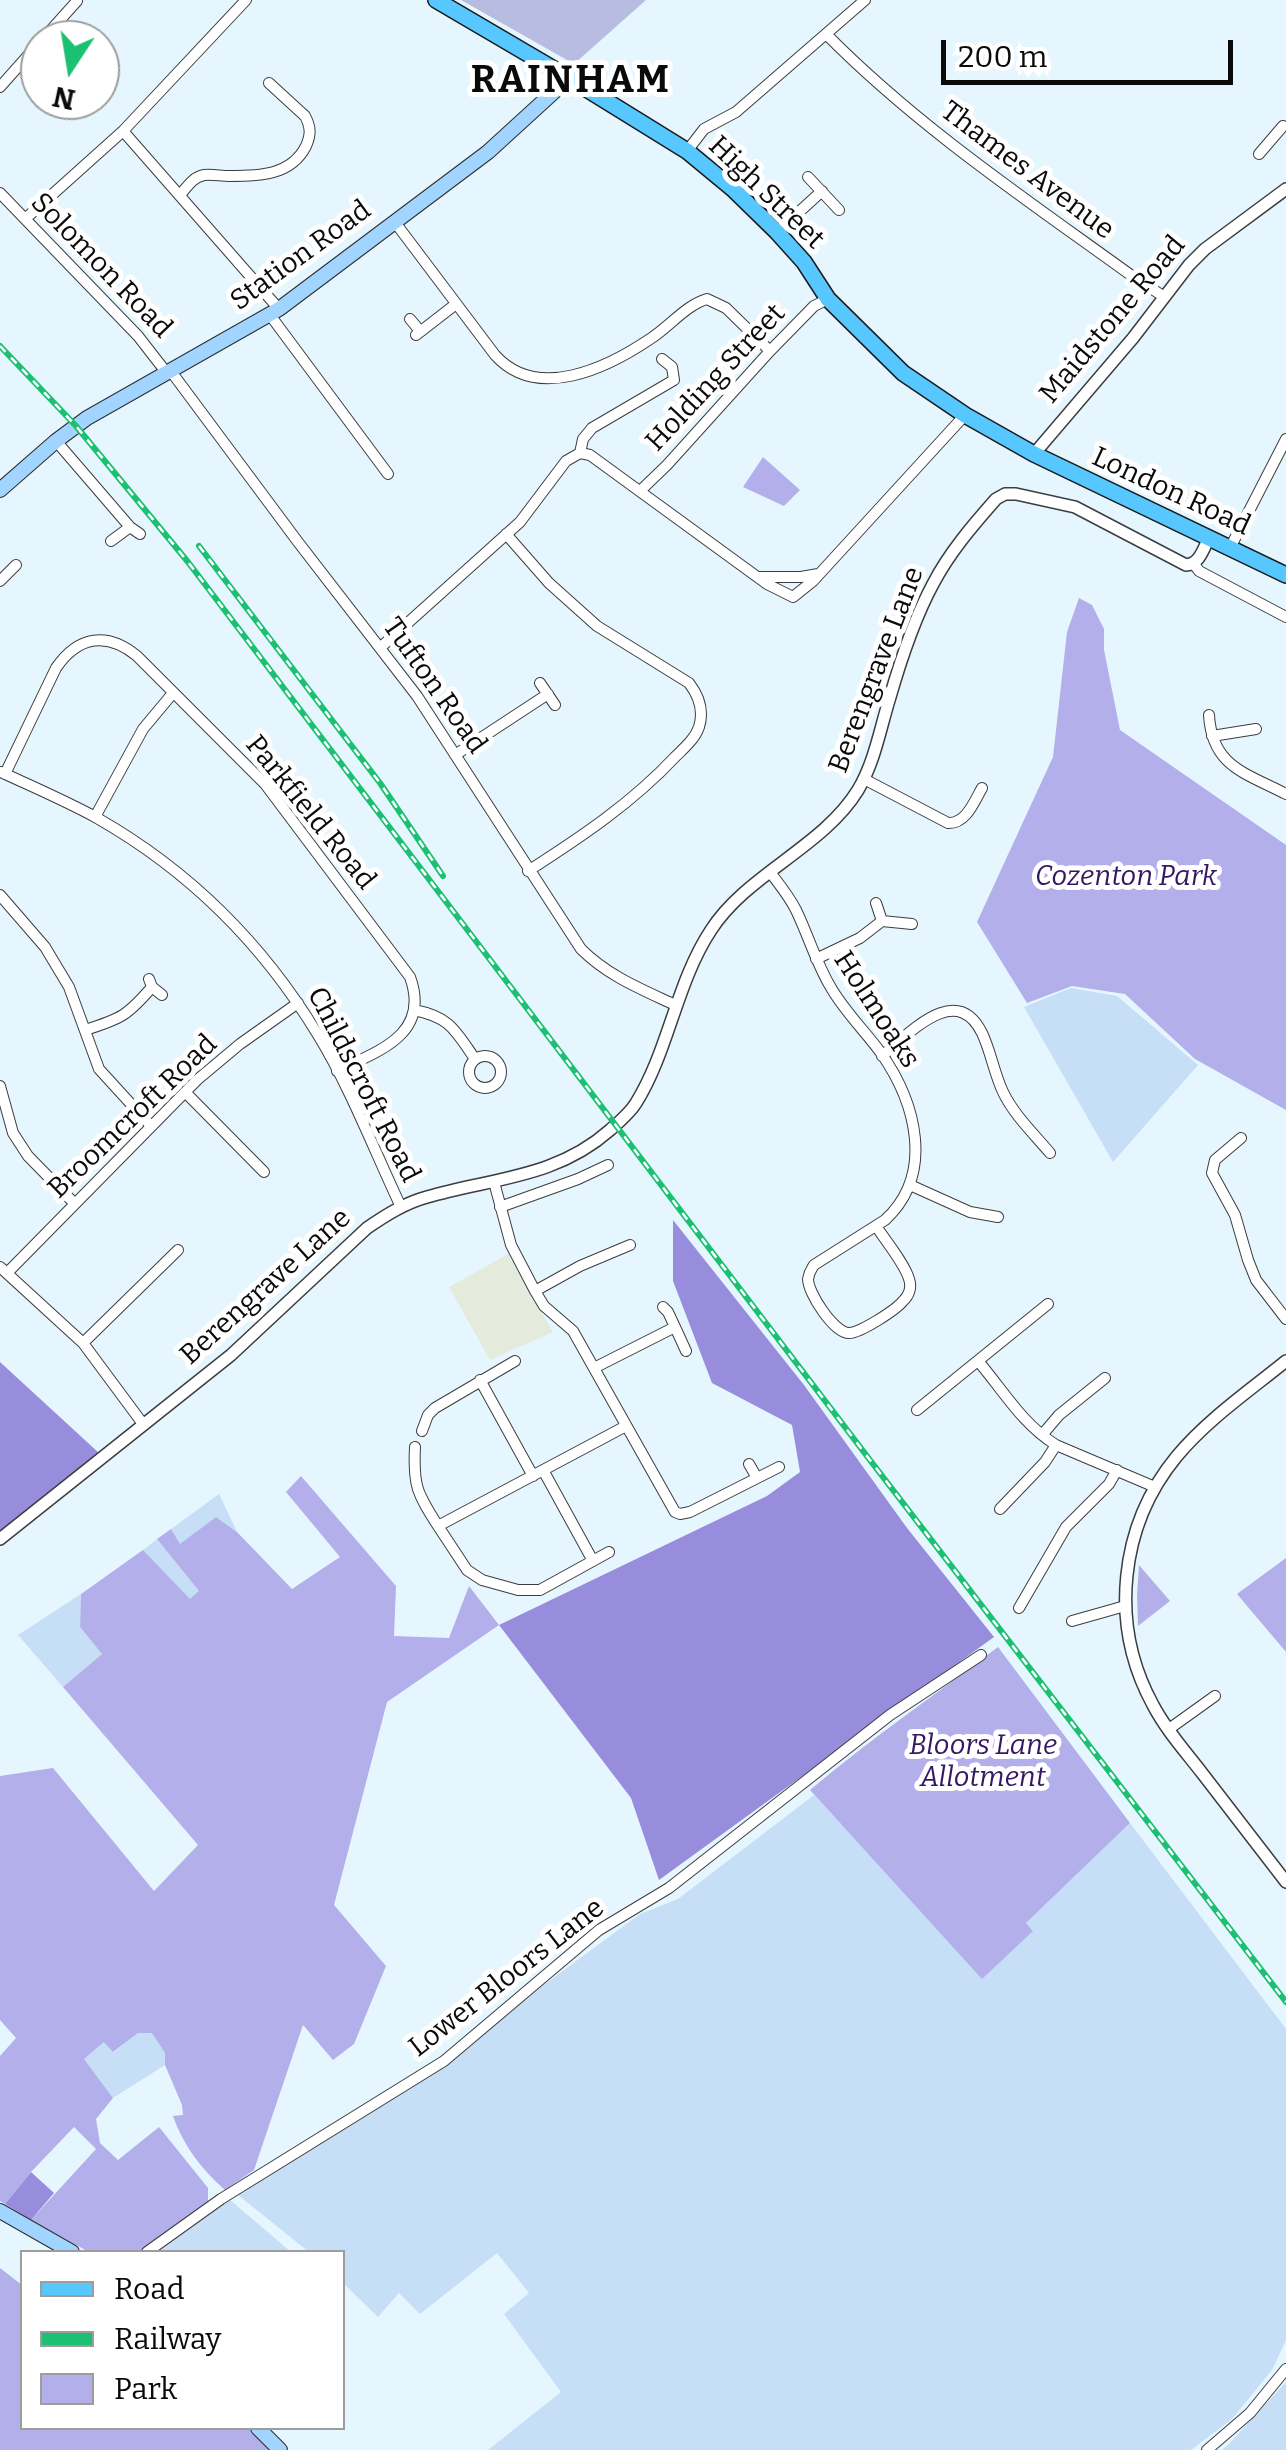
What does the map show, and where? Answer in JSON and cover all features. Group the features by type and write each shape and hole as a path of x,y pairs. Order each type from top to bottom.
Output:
{"main road":[{"name":"High Street","path":"436,0 687,151 777,232 804,262 828,299 903,373 965,415 1034,454"},
{"name":"Station Road","path":"0,490 56,441 114,401 274,312 488,152 569,78"},
{"name":"London Road","path":"1034,454 1286,576"},
{"path":"0,2210 69,2250"},
{"path":"260,2430 280,2450"}],"street":[{"path":"25,219 124,131 246,0"},
{"path":"687,151 704,129 736,112 865,0"},
{"path":"60,20 77,1"},
{"path":"65,14 69,20"},
{"name":"Thames Avenue","path":"826,34 870,78 934,130 1163,296"},
{"path":"0,86 20,64"},
{"path":"180,195 192,180 202,175 274,173 298,158 308,142 310,128 306,116 269,83"},
{"path":"1260,154 1283,126"},
{"path":"124,131 274,312 388,474"},
{"path":"1274,138 1286,147"},
{"path":"808,177 840,210"},
{"name":"Maidstone Road","path":"1034,454 1204,249 1286,189"},
{"path":"777,232 822,192"},
{"name":"Solomon Road","path":"0,194 168,371"},
{"path":"394,221 502,363 515,372 534,378 560,378 615,360 650,339 694,304 708,299 726,308 770,350"},
{"name":"Holding Street","path":"640,491 770,350 814,306 828,299"},
{"path":"410,319 418,333 456,304"},
{"path":"381,646 506,534 566,462 580,453 583,439 592,428 674,380 672,367 662,359"},
{"name":"Tufton Road","path":"168,371 417,696 571,936 593,961 618,978 675,1005"},
{"path":"580,453 590,456 792,597 809,584 965,415"},
{"path":"1230,548 1286,439"},
{"path":"56,441 135,531 111,541"},
{"name":"Berengrave Lane","path":"0,1539 231,1354 367,1228 425,1197 533,1173 570,1159 608,1132 634,1107 652,1073 692,964 712,928 731,906 840,813 864,779 890,695 932,587 951,555 996,499 1016,494 1076,506 1186,565 1194,564"},
{"path":"506,534 549,583 597,626 689,683 698,696 701,714 695,736 642,790 594,828 528,871"},
{"path":"1209,538 1194,564 1200,571 1286,617"},
{"path":"2,574 16,565"},
{"path":"760,577 800,578 818,574"},
{"name":"Parkfield Road","path":"2,773 65,654 90,641 123,644 265,784 410,978 414,1010"},
{"path":"540,683 556,705"},
{"path":"95,817 143,728 174,693"},
{"path":"455,755 548,694"},
{"path":"1208,715 1218,752 1226,761 1286,794"},
{"path":"1212,736 1256,729"},
{"name":"Childscroft Road","path":"2,773 95,817 146,849 206,896 258,950 320,1038 401,1207"},
{"path":"864,779 955,824 965,817 984,789 970,781"},
{"name":"Holmoaks","path":"770,872 796,910 837,998 882,1056 903,1096 916,1136 916,1164 910,1184"},
{"path":"0,896 45,947 69,988 99,1069 151,1126"},
{"path":"876,903 882,920"},
{"path":"816,960 860,938 882,920 912,924"},
{"path":"85,1030 131,1011 154,987"},
{"name":"Broomcroft Road","path":"4,1270 185,1092 240,1044 298,1003"},
{"path":"337,1071 399,1038 414,1010 442,1018 474,1059"},
{"path":"882,1056 934,1014 965,1014 976,1022 984,1038 1006,1098 1050,1153"},
{"path":"0,1086 13,1133 28,1156 75,1204"},
{"path":"185,1092 263,1172"},
{"path":"1241,1138 1215,1160 1212,1173 1232,1207 1256,1280 1286,1319"},
{"path":"500,1208 608,1165"},
{"path":"494,1182 511,1245 535,1290 544,1306 573,1331 675,1512 690,1512 779,1467"},
{"path":"876,1226 909,1277 909,1291 902,1302 860,1330 842,1331 832,1324 811,1292 808,1276 814,1265 894,1211 910,1184 970,1212 998,1217"},
{"path":"535,1290 630,1245"},
{"path":"83,1343 178,1250"},
{"path":"4,1270 83,1343 143,1424"},
{"path":"917,1410 1048,1304"},
{"path":"662,1307 686,1351"},
{"path":"594,1368 675,1327"},
{"path":"978,1360 1042,1436 1155,1488"},
{"path":"1286,1360 1194,1437 1170,1466 1141,1516 1126,1579 1130,1639 1154,1708 1286,1882"},
{"path":"422,1430 434,1408 515,1361"},
{"path":"1042,1436 1059,1415 1105,1378"},
{"path":"480,1380 593,1560"},
{"path":"438,1526 626,1426"},
{"path":"1000,1509 1046,1462 1056,1445"},
{"path":"416,1448 417,1493 467,1570 482,1580 518,1590 540,1590 609,1552"},
{"path":"748,1464 757,1478"},
{"path":"1019,1608 1069,1523 1112,1480 1117,1470"},
{"path":"1072,1621 1126,1606"},
{"name":"Lower Bloors Lane","path":"151,2250 221,2199 444,2061 599,1930 669,1888 890,1716 981,1655"},
{"path":"1169,1729 1214,1696"},
{"path":"1207,2450 1250,2413 1286,2369"}],"shaded area":[{"path":"461,0 646,0 574,64"},
{"path":"1071,988 1117,996 1198,1065 1113,1162 1024,1007"},
{"path":"673,1220 804,1385 907,1528 994,1637 659,1880 631,1798 499,1625 767,1496 800,1472 792,1425 712,1383 673,1281"},
{"path":"508,1254 553,1332 490,1360 449,1287"},
{"path":"0,1362 99,1453 0,1532"},
{"path":"219,1494 237,1532 216,1517 180,1545 171,1529"},
{"path":"157,1539 200,1592 189,1600 143,1550"},
{"path":"81,1594 80,1627 102,1654 63,1687 18,1635"},
{"path":"814,1795 983,1977 1033,1930 1025,1924 1130,1823 1286,2029 1286,2340 1272,2370 1232,2419 1191,2450 488,2450 561,2392 504,2314 529,2293 497,2253 420,2314 399,2293 378,2317 345,2285 345,2250 307,2250 238,2195 381,2105 640,1914 678,1899"},
{"path":"152,2032 165,2053 165,2065 113,2098 84,2059 105,2041 114,2052 138,2033"},
{"path":"31,2172 54,2193 31,2220 5,2204"},
{"path":"229,2199 289,2250 161,2250"},
{"path":"1286,2382 1286,2450 1222,2450 1228,2445"}],"green space":[{"path":"763,457 800,490 784,506 743,487"},
{"name":"Cozenton Park","path":"1079,598 1092,605 1104,629 1104,650 1120,730 1286,845 1286,1110 1195,1059 1125,994 1072,986 1027,1003 977,922 1053,757 1067,632"},
{"path":"301,1476 396,1586 394,1636 449,1638 469,1586 499,1625 387,1702 334,1905 386,1966 354,2044 333,2060 303,2025 254,2170 225,2190 182,2137 173,2116 183,2115 182,2105 165,2065 165,2053 152,2033 138,2033 113,2052 104,2042 84,2059 113,2098 96,2119 100,2143 118,2160 159,2127 208,2188 208,2202 146,2250 85,2250 31,2220 96,2149 74,2127 5,2204 0,2201 0,2056 16,2038 0,2020 0,1776 53,1768 154,1891 198,1845 63,1687 102,1654 80,1627 81,1594 143,1550 190,1599 199,1591 157,1539 171,1529 180,1544 216,1517 237,1532 292,1589 340,1557 286,1492"},
{"path":"1286,1558 1286,1652 1237,1594"},
{"path":"1139,1565 1170,1601 1138,1626 1137,1595"},
{"name":"Bloors Lane Allotment","path":"998,1647 1130,1823 1026,1923 1033,1931 982,1979 810,1790"},
{"path":"0,2268 20,2283 20,2430 258,2430 277,2450 0,2450"}],"railway":[{"path":"0,346 76,426 188,562 1286,2002"},
{"path":"199,546 380,783 443,876"}],"district":[{"name":"RAINHAM","path":"571,81"}]}
